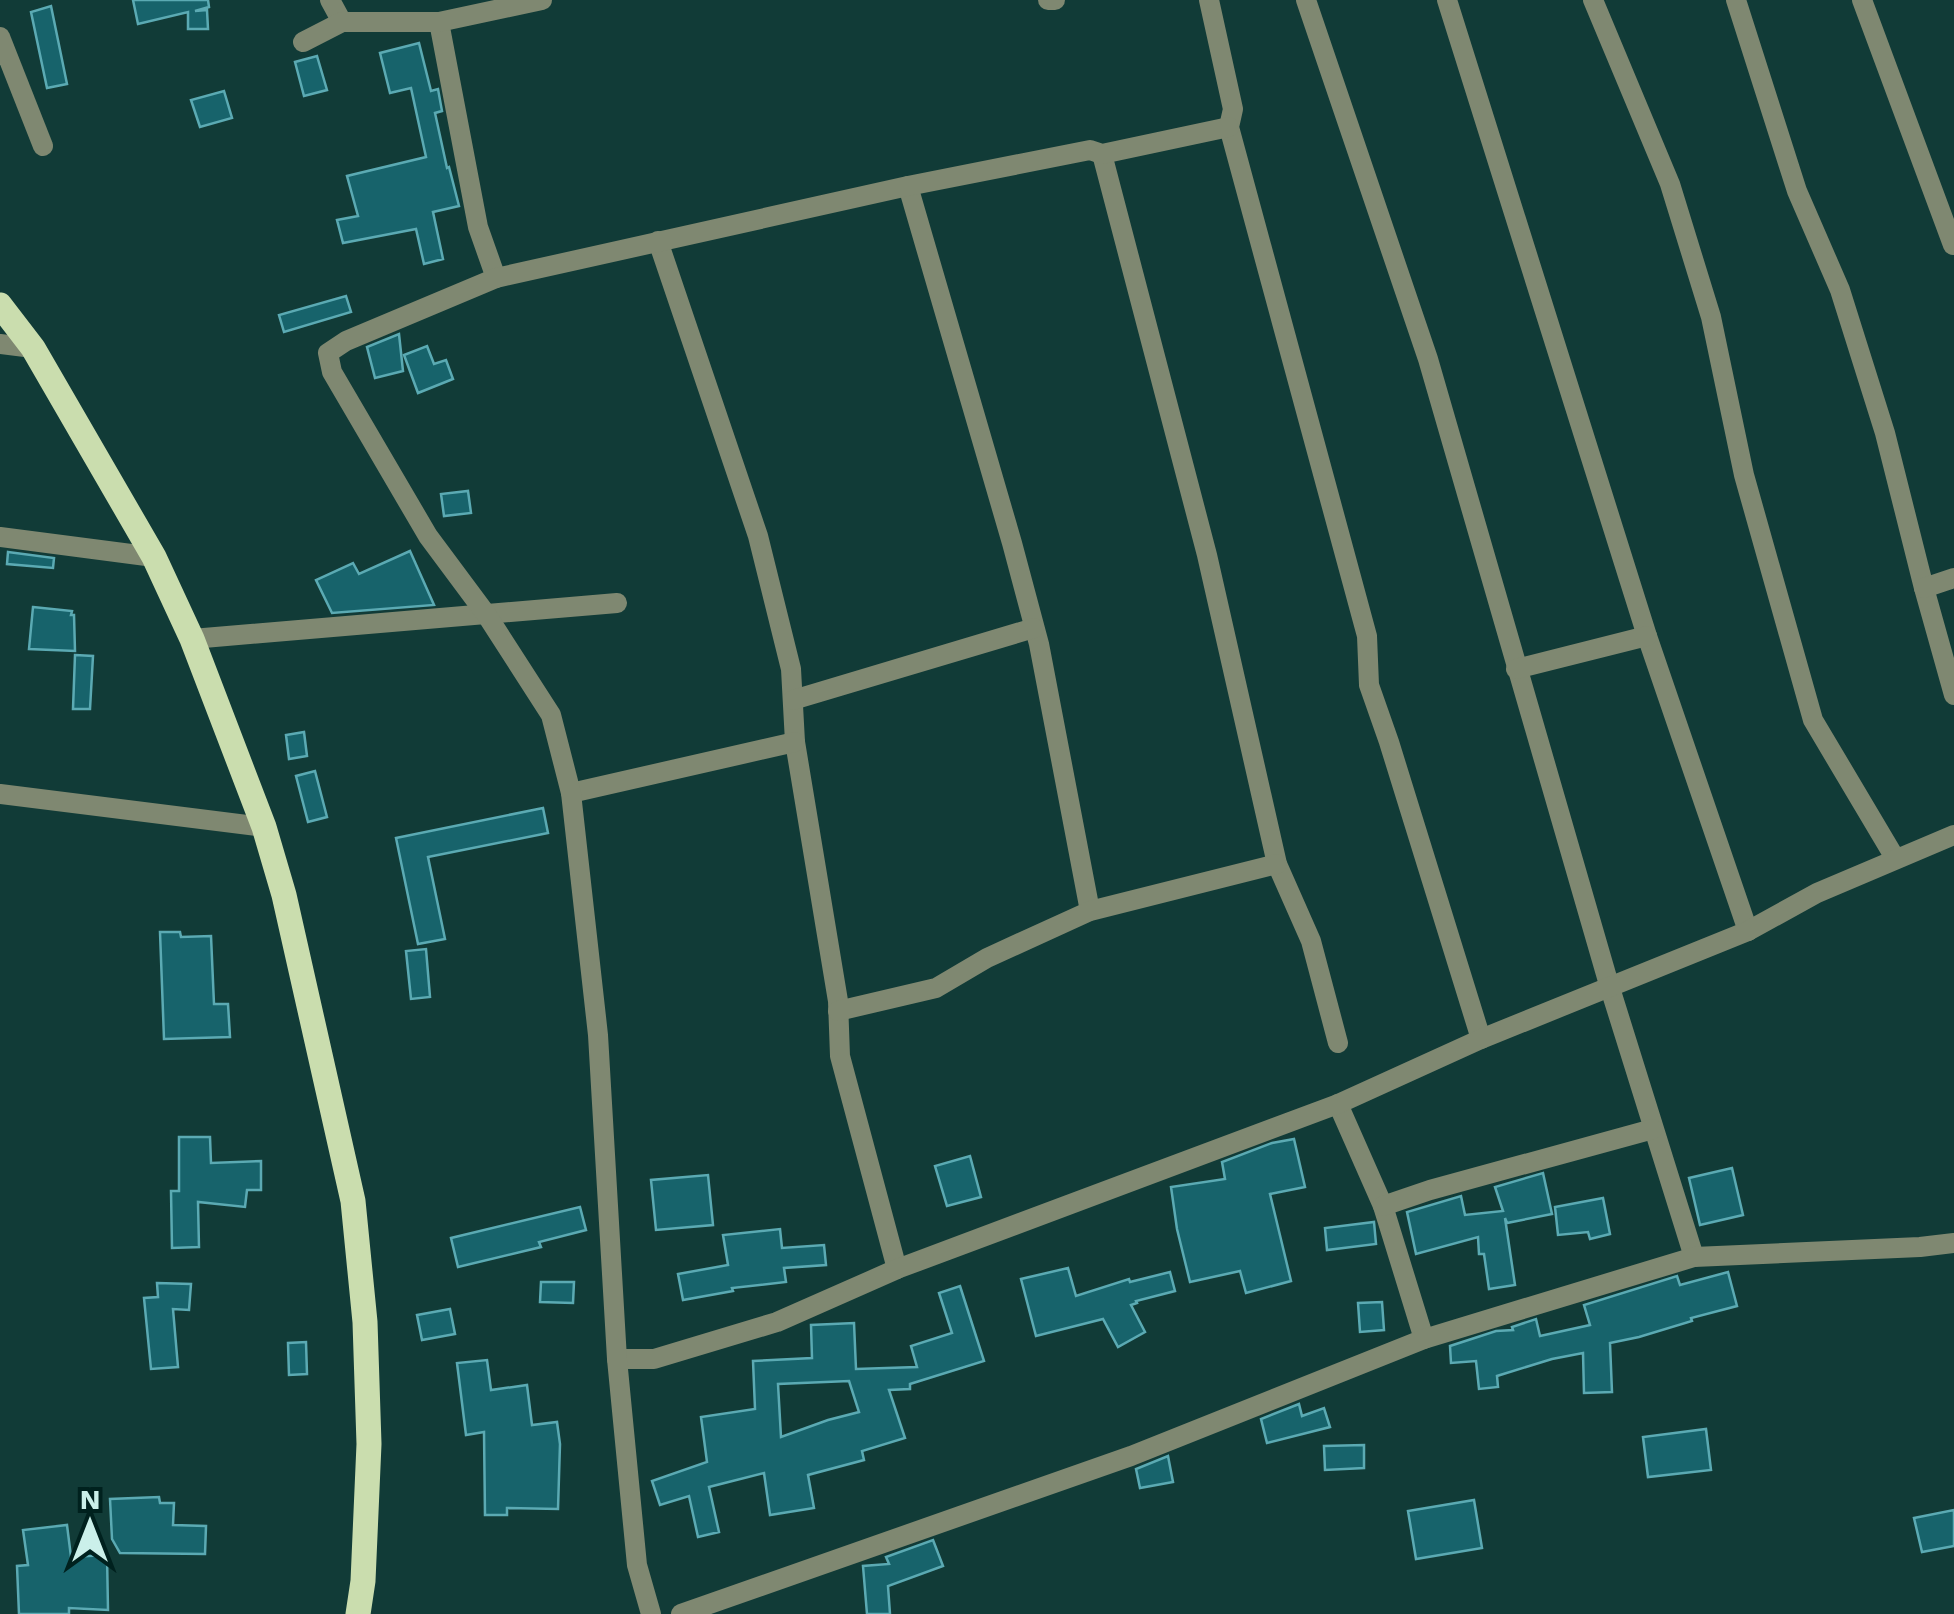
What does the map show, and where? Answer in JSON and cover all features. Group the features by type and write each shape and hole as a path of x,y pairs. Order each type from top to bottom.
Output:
{"main road":[{"path":"0,304 32,348 154,557 192,640 264,826 284,895 353,1200 365,1322 369,1444 358,1614"}],"street":[{"path":"330,0 342,22"},
{"path":"304,42 342,22 438,22 542,0"},
{"path":"1209,0 1233,109 1229,127 1367,636 1368,685 1481,1040"},
{"path":"1306,0 1428,359 1610,988 1694,1257"},
{"path":"1447,0 1647,636 1748,931"},
{"path":"1593,0 1670,184 1711,316 1744,475 1813,720 1895,858"},
{"path":"1736,0 1797,191 1846,308 1885,433 1954,695"},
{"path":"1862,0 1952,245"},
{"path":"438,22 478,227 496,278"},
{"path":"0,37 42,146"},
{"path":"651,1614 637,1564 617,1359 598,1035 572,793 551,716 486,614 428,536 332,372 328,353 346,341 496,278 908,186 1090,150 1102,154 1229,127"},
{"path":"1102,154 1206,554 1276,864 1311,941 1338,1043"},
{"path":"908,186 1034,628 1090,911"},
{"path":"658,241 758,536 791,669 795,742 838,1011 840,1056 897,1269"},
{"path":"0,344 32,348"},
{"path":"0,537 154,557"},
{"path":"1924,588 1954,578"},
{"path":"192,640 617,604"},
{"path":"792,700 1034,628"},
{"path":"1516,668 1647,636"},
{"path":"572,793 795,742"},
{"path":"0,794 264,826"},
{"path":"617,1359 654,1359 776,1322 897,1269 1338,1104 1481,1040 1748,931 1817,892 1954,835"},
{"path":"838,1011 936,988 988,958 1090,911 1276,864"},
{"path":"1338,1104 1383,1206 1424,1338"},
{"path":"1383,1206 1654,1128"},
{"path":"680,1614 1131,1456 1424,1338 1694,1257 1920,1247 1954,1242"}],"building":[{"path":"133,0 208,0 209,7 195,11 207,10 208,29 188,29 188,12 138,24"},
{"path":"51,6 67,84 47,88 31,12"},
{"path":"419,43 431,91 438,89 442,111 435,113 459,206 433,212 443,259 424,264 416,229 343,243 337,220 358,216 347,176 426,157 411,88 390,93 380,53"},
{"path":"317,56 327,90 304,96 295,62"},
{"path":"224,91 232,118 200,127 191,100"},
{"path":"346,296 351,312 284,332 279,315"},
{"path":"399,334 403,371 375,378 367,347"},
{"path":"427,346 434,364 446,360 453,379 418,393 404,355"},
{"path":"468,491 471,513 444,516 441,494"},
{"path":"410,551 434,605 332,613 316,580 353,563 359,574"},
{"path":"8,552 54,558 53,568 7,564"},
{"path":"33,607 72,611 75,651 29,649"},
{"path":"75,655 93,656 90,709 73,709"},
{"path":"304,732 307,756 289,759 286,735"},
{"path":"315,771 327,817 308,822 296,776"},
{"path":"543,808 548,833 428,857 445,939 418,944 396,838"},
{"path":"160,932 180,932 181,937 211,936 214,1004 228,1004 230,1037 164,1039"},
{"path":"426,949 430,997 411,999 406,951"},
{"path":"179,1137 210,1137 211,1163 261,1161 261,1190 247,1190 245,1207 198,1202 199,1247 172,1248 171,1191 179,1191"},
{"path":"1294,1139 1305,1187 1270,1194 1291,1281 1246,1293 1240,1271 1190,1282 1171,1187 1225,1179 1222,1162"},
{"path":"970,1156 981,1197 947,1206 935,1166"},
{"path":"1732,1168 1743,1215 1700,1225 1689,1178"},
{"path":"1543,1173 1552,1214 1507,1223 1505,1218 1515,1285 1489,1289 1478,1237 1416,1254 1407,1212 1461,1196 1465,1215 1503,1211 1495,1187"},
{"path":"708,1175 713,1225 656,1230 651,1180"},
{"path":"1603,1198 1610,1234 1590,1239 1588,1232 1558,1235 1555,1207"},
{"path":"580,1207 586,1230 539,1242 541,1247 458,1267 451,1238"},
{"path":"1374,1222 1376,1244 1327,1250 1325,1228"},
{"path":"780,1229 782,1248 824,1245 826,1265 784,1268 786,1282 732,1288 733,1291 683,1300 678,1274 728,1265 723,1235"},
{"path":"1068,1268 1076,1296 1129,1279 1130,1282 1170,1272 1175,1291 1131,1305 1145,1332 1118,1347 1103,1319 1036,1336 1021,1279"},
{"path":"1728,1272 1737,1306 1610,1343 1612,1392 1584,1393 1583,1353 1497,1376 1498,1387 1479,1389 1476,1361 1451,1363 1450,1346 1496,1331 1513,1330 1512,1327 1536,1319 1540,1336 1590,1325 1584,1305 1677,1276 1680,1285"},
{"path":"541,1282 574,1282 573,1303 540,1302"},
{"path":"157,1283 191,1284 189,1310 173,1309 178,1367 151,1369 144,1298 158,1297"},
{"path":"960,1286 984,1361 910,1384 910,1389 889,1390 905,1438 862,1451 864,1460 808,1475 814,1508 770,1515 764,1473 709,1487 719,1532 698,1537 689,1496 660,1505 652,1481 707,1462 701,1417 755,1409 753,1361 812,1358 811,1325 854,1323 856,1369 917,1367 911,1346 952,1333 939,1293","holes":["849,1381 859,1412 781,1437 778,1384"]},
{"path":"1382,1302 1384,1330 1360,1332 1358,1303"},
{"path":"450,1309 455,1334 422,1340 417,1315"},
{"path":"306,1342 307,1374 289,1375 288,1343"},
{"path":"487,1360 491,1390 527,1385 532,1425 557,1422 558,1509 507,1508 507,1515 485,1515 484,1432 466,1435 457,1363"},
{"path":"1299,1404 1302,1416 1324,1408 1330,1427 1267,1443 1261,1419"},
{"path":"1706,1429 1711,1470 1648,1477 1643,1437"},
{"path":"1364,1445 1364,1468 1325,1470 1324,1446"},
{"path":"1168,1456 1173,1482 1140,1488 1136,1469"},
{"path":"159,1497 160,1503 174,1503 173,1525 206,1526 205,1554 120,1553 112,1539 110,1499"},
{"path":"1474,1500 1482,1548 1416,1559 1408,1511"},
{"path":"1954,1510 1954,1546 1922,1552 1914,1518"},
{"path":"67,1525 71,1557 107,1555 108,1610 69,1608 69,1614 19,1614 17,1566 28,1565 23,1530"},
{"path":"933,1540 943,1566 888,1586 890,1614 867,1614 863,1566 889,1564 886,1557"}]}
